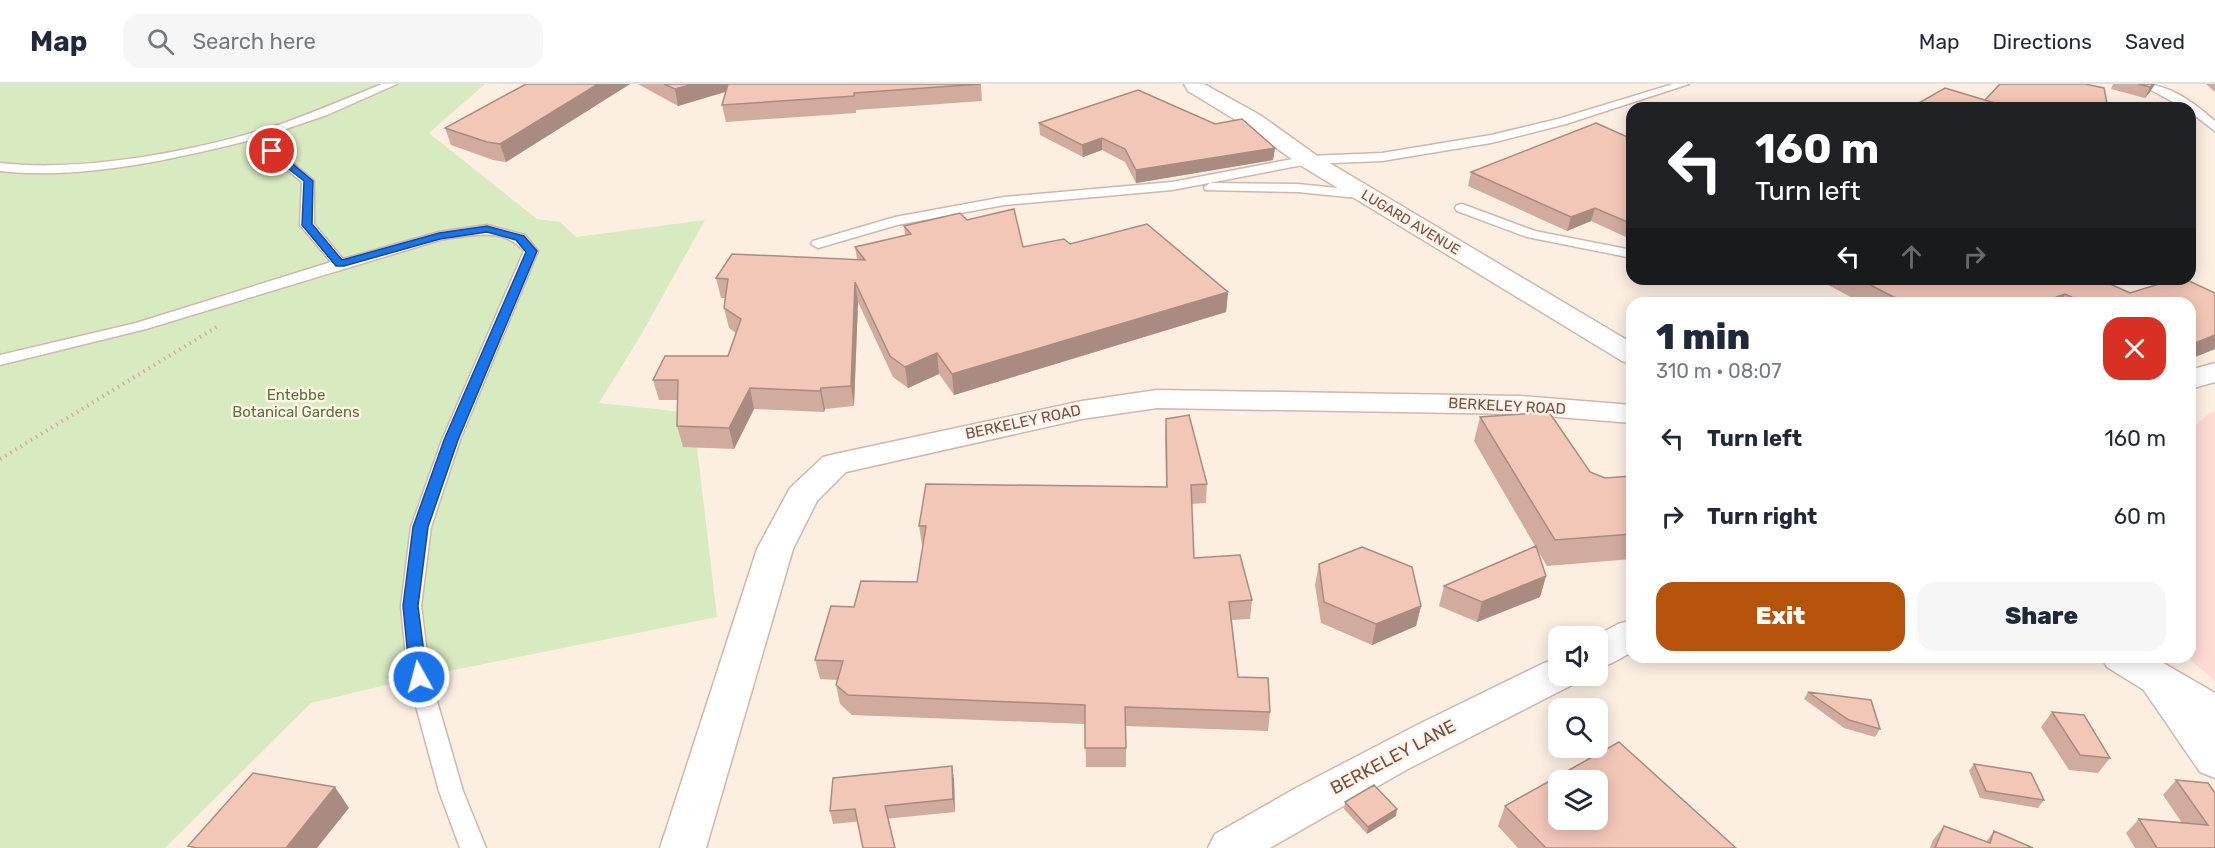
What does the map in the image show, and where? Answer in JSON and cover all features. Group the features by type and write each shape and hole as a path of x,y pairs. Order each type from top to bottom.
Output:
{"street":[{"name":"LUGARD AVENUE","path":"1194,84 1252,120 1308,160 1626,351"},
{"path":"2196,378 2215,372"},
{"name":"BERKELEY ROAD","path":"683,848 775,549 802,496 835,464 1082,410 1157,399 1520,405 1626,414"},
{"path":"1608,647 1626,637"},
{"path":"2148,668 2215,713"},
{"path":"2148,668 2215,760"},
{"name":"BERKELEY LANE","path":"1231,848 1288,812 1428,737 1548,679"}],"lane":[{"path":"0,167 21,170 83,168 162,156 253,136 310,117 392,84"},
{"path":"1626,102 1684,84"},
{"path":"2145,84 2161,89 2185,102"},
{"path":"1173,186 1308,160 1382,157 1491,139 1562,122 1626,102"},
{"path":"2196,111 2215,127"},
{"path":"253,136 308,181 307,225 340,264"},
{"path":"818,244 895,221 994,203 1064,194 1173,186 1298,188 1367,195"},
{"path":"1462,208 1533,234 1626,253"},
{"path":"0,360 141,326 340,264 439,236 487,229 520,238 531,251 451,440 421,527 411,606 419,677 451,791 473,848"}],"path":[{"path":"0,459 229,319"}],"shaded area":[{"path":"2215,412 2215,681 2194,663 2196,663 2196,425 2210,413"}],"green space":[{"name":"Entebbe Botanical Gardens","path":"0,84 485,84 429,133 537,219 560,222 576,237 705,220 641,335 599,403 693,413 717,617 419,677 311,703 165,848 0,848"}],"building":[{"path":"526,84 598,84 500,144 445,128"},
{"path":"664,84 693,84 675,89"},
{"path":"728,84 981,84 722,105"},
{"path":"2000,84 2085,84 2104,88 2107,102 1992,102 1985,100"},
{"path":"2138,84 2154,84 2150,87"},
{"path":"1945,88 1991,102 1920,102"},
{"path":"1138,90 1215,124 1242,119 1275,148 1136,170 1125,149 1102,138 1082,145 1039,123"},
{"path":"1596,123 1626,136 1626,221 1595,208 1571,217 1471,172"},
{"path":"1014,209 1023,247 1064,239 1070,244 1147,224 1228,292 952,374 937,353 905,367 890,356 855,282 851,386 821,388 820,391 750,388 729,428 677,426 678,380 653,380 665,356 728,356 741,319 724,308 728,279 716,278 732,254 865,260 855,247 911,234 904,226 960,213 967,220"},
{"path":"2196,284 2215,293 2215,335 2196,343 2196,297 2072,297 2065,294 2056,297 1894,297 1870,285 2112,285 2130,293 2156,285"},
{"path":"1549,412 1590,472 1605,478 1626,476 1626,534 1555,540 1480,417"},
{"path":"1189,415 1207,484 1191,485 1194,558 1240,555 1252,600 1229,602 1238,677 1268,678 1270,712 1125,707 1126,748 1085,748 1085,705 848,695 836,685 843,661 815,660 831,606 854,607 861,581 917,582 926,526 919,526 926,484 1167,487 1166,419"},
{"path":"1536,546 1546,576 1482,602 1444,586"},
{"path":"1362,547 1412,567 1421,606 1376,624 1324,602 1319,564"},
{"path":"1808,692 1871,700 1880,729 1849,720"},
{"path":"2052,712 2084,715 2110,758 2080,755"},
{"path":"1619,742 1736,848 1546,848 1505,806 1548,782 1548,830 1608,830 1608,770 1569,770 1590,758 1608,758 1608,748"},
{"path":"1974,764 2031,773 2044,800 1986,791"},
{"path":"952,766 953,799 885,806 895,848 863,848 855,809 830,811 833,778"},
{"path":"253,773 335,787 286,848 197,848 188,846"},
{"path":"2176,780 2208,783 2215,793 2215,848 2157,848 2139,819 2208,825"},
{"path":"1374,785 1397,809 1368,827 1345,802"},
{"path":"1944,826 1990,843 1994,831 2033,848 1935,848"}],"route":[{"path":"272,151 308,181 307,225 340,264 439,236 487,229 520,238 531,251 451,440 421,527 411,606 419,677"}]}
